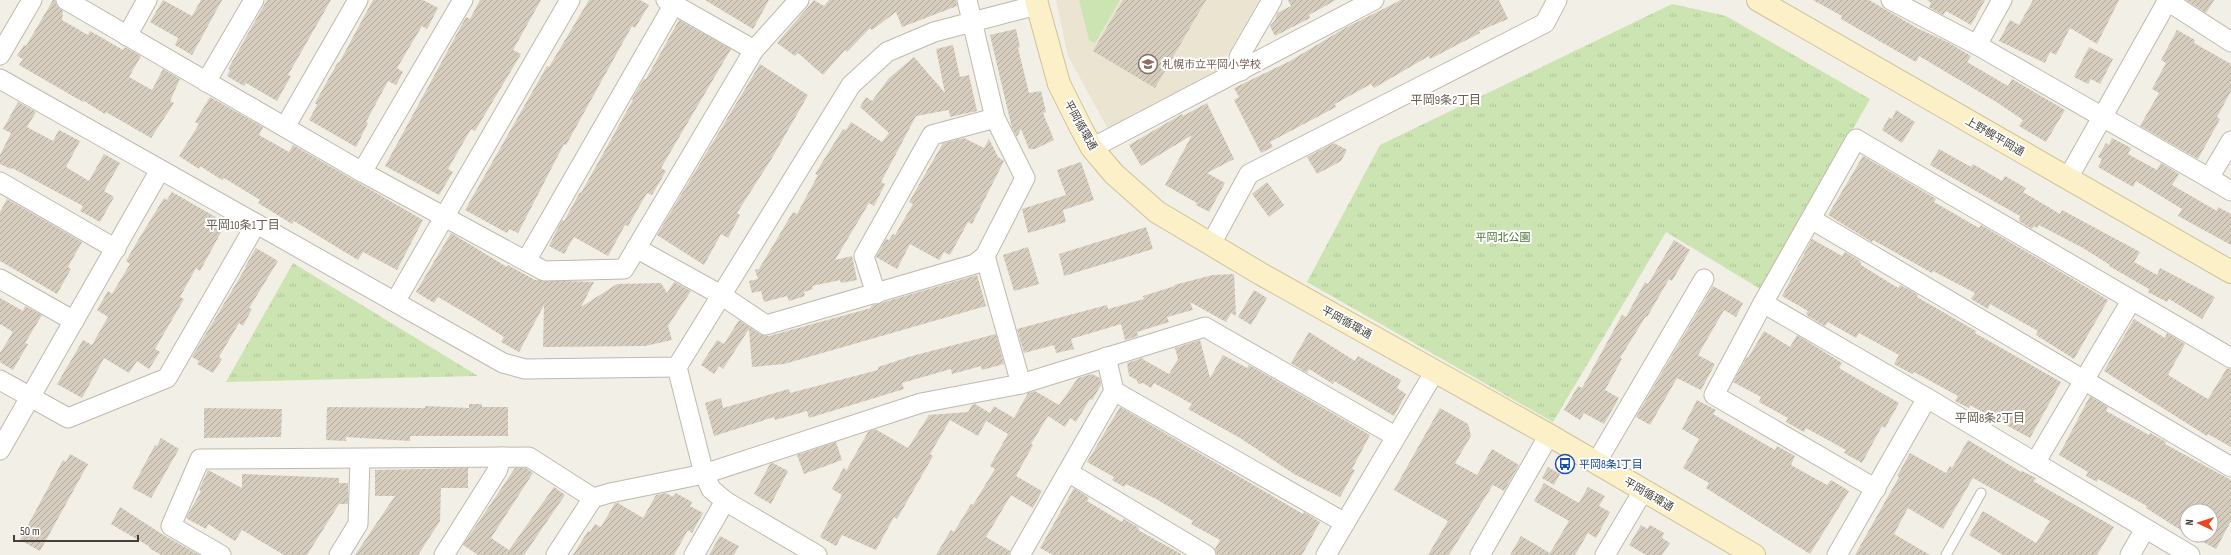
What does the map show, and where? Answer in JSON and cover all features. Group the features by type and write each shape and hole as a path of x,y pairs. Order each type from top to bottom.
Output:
{"street":[{"path":"0,55 32,0"},
{"path":"66,0 362,172 544,271 624,269 754,50 799,0"},
{"path":"127,36 147,0"},
{"path":"206,82 254,0"},
{"path":"285,127 358,0"},
{"path":"362,172 463,0"},
{"path":"395,302 446,217 570,0"},
{"path":"636,248 721,295 766,325 975,264 985,256 1025,178 995,118 967,0"},
{"path":"1241,71 1239,57 1272,0"},
{"path":"1092,148 1374,0"},
{"path":"1211,244 1249,174 1545,23 1557,0"},
{"name":"上野幌平岡通","path":"1758,0 2231,272"},
{"path":"1891,0 1977,46 2231,191"},
{"path":"1977,46 2002,0"},
{"path":"2068,178 2167,0 2231,42"},
{"path":"526,261 670,2 754,50"},
{"path":"817,555 725,501 711,489 704,474 677,367 851,85 888,52 934,32 973,22 1037,2"},
{"name":"平岡循環通","path":"1037,2 1059,84 1092,148 1114,174 1157,212 1549,435 1747,553"},
{"path":"0,79 503,363 525,369 677,367"},
{"path":"876,294 864,256 932,135 995,118"},
{"path":"1876,489 1714,395 1763,303 1856,139 2231,358"},
{"path":"2209,178 2231,141"},
{"path":"0,450 160,170"},
{"path":"0,182 116,249"},
{"path":"1811,219 2231,467"},
{"path":"0,380 68,418 167,378 256,224"},
{"path":"985,256 1021,384"},
{"path":"0,279 74,321"},
{"path":"1596,463 1704,279"},
{"path":"2035,464 2131,300"},
{"path":"1763,303 1927,398 2035,464 2190,555"},
{"path":"556,555 593,498 610,493 704,474 921,403 1021,384 1205,327 1396,436"},
{"path":"1020,555 1114,391 1106,357"},
{"path":"1326,555 1435,371"},
{"path":"1114,391 1345,523"},
{"path":"1837,555 1927,398"},
{"path":"1480,555 1549,435"},
{"path":"444,555 497,471 502,457"},
{"path":"221,555 171,526 200,459 529,457 593,498"},
{"path":"339,555 358,524 360,459"},
{"path":"1068,472 1206,555"},
{"path":"1605,555 1643,491"},
{"path":"694,555 725,501"},
{"path":"2130,555 2145,529"}],"lane":[{"path":"1946,555 1981,493"}],"shaded area":[{"name":"札幌市立平岡小学校","path":"1056,0 1259,0 1218,71 1108,129 1068,56"}],"green space":[{"path":"1079,0 1120,0 1095,43 1089,40"},
{"name":"平岡北公園","path":"1672,4 1726,16 1870,99 1762,290 1666,232 1553,422 1307,282 1380,145"},
{"path":"293,263 478,376 226,382"}],"building":[{"path":"53,0 55,0 57,6 63,11 62,20 88,35 90,31 123,50 125,47 141,56 129,77 152,90 163,69 180,79 170,101 174,103 151,138 106,112 105,114 84,101 83,102 19,65 23,59 17,56 24,45 26,46"},
{"path":"163,0 192,16 201,0 222,0 192,55 175,45 178,38 150,22"},
{"path":"267,0 331,0 288,75 291,76 277,101 246,83 244,86 227,76 230,70 228,69"},
{"path":"373,0 423,0 438,8 427,29 422,26 397,68 403,72 396,85 388,81 366,122 368,123 356,147 309,120 317,105 315,103 338,62 339,63"},
{"path":"480,0 541,0 513,50 521,54 475,131 471,129 448,169 453,172 439,195 385,166 466,17 470,19"},
{"path":"589,0 640,0 649,5 635,28 632,26 566,145 564,144 518,233 509,229 507,233 465,210 547,66 549,67"},
{"path":"705,0 769,0 753,29"},
{"path":"814,0 824,6 829,0 956,0 957,6 902,27 896,12 872,30 870,28 847,52 845,50 823,75 798,53 795,56 777,43"},
{"path":"1123,0 1206,0 1155,88 1093,51"},
{"path":"1288,0 1336,0 1309,15 1310,18 1275,36 1270,26 1275,20 1277,13 1291,6"},
{"path":"1401,0 1499,0 1508,19 1479,31 1480,33 1430,59 1429,56 1374,88 1371,84 1335,104 1336,107 1270,142 1273,147 1261,153 1234,100 1239,97 1234,88 1290,61 1345,28"},
{"path":"1813,0 1869,0 1917,28 1949,43 1971,56 1967,62 2008,86 2012,79 2065,110 2046,142 2019,126 2023,120 1998,103 1919,56 1916,62 1841,19 1842,16"},
{"path":"1927,0 1985,0 1971,25 1946,11 1943,15 1929,7 1931,3"},
{"path":"2033,0 2119,0 2097,44 2070,28 2056,55 2050,52 2045,63 1999,41 2010,20 2019,25"},
{"path":"2186,0 2214,0 2206,13"},
{"path":"679,20 731,49 661,168 666,171 652,195 647,193 628,226 625,225 608,256 574,237 564,254 549,246 562,220 564,221 580,192 581,193 633,100 632,99 644,79 646,79"},
{"path":"1016,29 1020,47 1018,48 1029,93 1041,91 1046,112 1043,113 1054,140 1035,149 1029,149 1021,129 1017,137 1012,128 990,35"},
{"path":"2177,30 2195,40 2194,43 2231,64 2231,91 2217,117 2220,119 2198,159 2140,126 2159,93 2152,89 2166,63 2161,60"},
{"path":"953,45 960,77 969,75 977,111 950,117 949,110 916,116 881,182 885,184 874,206 869,203 835,260 852,256 857,280 841,283 840,280 812,286 813,289 804,292 805,296 789,301 787,296 764,302 761,291 752,293 749,281 758,279 755,270 759,269 793,212 797,214 818,175 815,174 843,129 846,130 851,122 882,142 889,133 860,107 866,97 872,101 889,78 914,57 945,93 936,49"},
{"path":"2089,47 2113,59 2100,84 2091,79 2088,84 2074,77"},
{"path":"760,64 808,95 772,158 737,213 740,215 728,238 721,234 704,265 657,235"},
{"path":"210,97 263,127 259,135 289,152 293,145 423,220 397,270 363,252 358,260 294,221 292,224 258,203 260,200 224,178 222,180 200,166 199,169 179,156 199,124 195,122"},
{"path":"18,102 36,112 27,127 53,141 59,130 80,141 66,167 89,181 104,154 120,163 104,191 114,197 100,222 80,211 83,206 12,168 11,169 0,164 0,155 11,133 3,129"},
{"path":"1207,103 1234,159 1207,173 1225,183 1209,212 1196,205 1197,203 1165,185 1192,135 1141,166 1129,145 1182,114 1183,116"},
{"path":"1896,110 1915,122 1902,143 1882,130 1889,117 1892,119"},
{"path":"964,138 984,148 989,139 998,157 1004,161 972,224 968,222 950,255 944,252 939,260 910,244 897,269 876,257 886,239 889,240 893,234 895,235 913,204 909,202 943,143"},
{"path":"2112,138 2131,148 2128,154 2157,170 2161,163 2179,174 2172,185 2217,211 2218,207 2231,214 2231,245 2178,216 2182,209 2136,181 2133,187 2098,167 2102,159 2098,157 2106,143 2109,145"},
{"path":"1334,143 1347,150 1341,161 1317,174 1307,157"},
{"path":"1939,149 1971,167 1973,164 2002,181 2005,176 2026,188 2023,192 2060,214 2062,210 2140,252 2134,262 2157,275 2160,268 2215,297 2202,319 2169,299 2167,302 2148,292 2149,289 2109,266 2110,265 2083,248 2039,225 2037,228 2034,226 2032,229 2019,221 2020,216 1930,165"},
{"path":"1863,156 1936,199 1934,202 1979,228 1981,225 2108,300 2074,359 2036,335 2038,331 1990,304 1988,309 1971,299 1975,293 1933,271 1932,273 1873,240 1872,242 1828,215"},
{"path":"1081,162 1094,200 1063,210 1066,222 1028,233 1022,209 1066,195 1057,170"},
{"path":"1267,182 1284,205 1269,217 1252,194"},
{"path":"172,192 226,223 200,271 196,268 180,297 184,299 155,349 160,352 149,369 137,361 129,373 104,358 82,398 57,384 83,340 92,345 108,317 97,310 108,291 112,294 130,264 126,261 137,242 164,198 167,200"},
{"path":"7,199 82,242 68,267 71,269 57,294 0,261 0,212"},
{"path":"1146,227 1153,249 1064,276 1059,254"},
{"path":"451,233 507,267 508,265 535,280 594,282 581,307 617,284 661,283 667,293 674,282 691,291 668,326 672,340 645,346 543,347 544,305 519,352 501,342 504,337 438,297 434,303 416,292"},
{"path":"1812,239 1842,256 1845,252 1860,261 1861,265 1898,288 1900,285 1910,290 1918,295 1917,297 1976,331 1975,333 2061,382 2030,438 1970,405 1969,408 1955,401 1958,396 1914,372 1912,374 1894,364 1899,355 1859,333 1856,338 1828,322 1825,326 1808,316 1806,314 1808,311 1782,296"},
{"path":"1674,240 1690,250 1672,281 1669,279 1647,317 1646,316 1620,358 1622,359 1605,390 1619,398 1604,424 1584,413 1580,420 1564,410 1578,386 1582,388 1622,315 1626,317 1645,282 1648,284"},
{"path":"1028,247 1039,284 1014,291 1003,255"},
{"path":"256,248 278,261 249,308 252,309 243,326 239,323 219,357 222,359 213,373 197,364 199,361 192,357"},
{"path":"1234,274 1236,316 1231,313 1226,322 1190,302 1193,310 1167,317 1169,322 1137,332 1138,336 1125,340 1121,324 1071,339 1074,349 1056,353 1054,345 1024,353 1017,329 1107,305 1108,309 1144,299 1143,296 1175,286 1174,285 1213,275"},
{"path":"977,275 986,306 784,364 752,367 749,329 723,369 719,366 714,374 701,365 717,340 724,344 739,320 760,334 769,336 871,308 871,306"},
{"path":"1713,286 1743,303 1736,317 1724,310 1698,355 1715,364 1701,390 1677,378 1650,425 1636,417"},
{"path":"1254,290 1267,298 1251,325 1238,317"},
{"path":"0,298 23,311 25,306 42,315 25,343 28,344 13,370 0,362 0,353 13,332 0,324"},
{"path":"2134,319 2165,338 2167,333 2185,344 2168,375 2208,399 2227,368 2231,369 2231,447 2208,434 2207,436 2104,371"},
{"path":"1764,331 1790,347 1797,335 1842,363 1839,368 1899,403 1885,428 1882,426 1862,463 1844,453 1846,450 1806,428 1804,432 1786,422 1788,418 1759,402 1761,397 1733,382"},
{"path":"1309,332 1355,361 1358,356 1401,380 1397,388 1406,394 1394,416 1334,381 1333,384 1309,369 1307,373 1291,363"},
{"path":"996,334 1004,364 982,370 981,366 952,374 951,369 902,383 904,389 809,418 807,411 775,420 774,417 714,436 705,403 721,398 723,408 789,389 790,393 878,370 878,367 912,356"},
{"path":"1200,340 1210,378 1223,355 1247,368 1249,365 1370,435 1352,469 1355,470 1340,497 1294,474 1240,438 1188,409 1192,404 1154,383 1151,388 1143,383 1138,384 1137,380 1129,376 1127,363 1143,358 1169,374 1178,359 1175,348"},
{"path":"1092,374 1100,378 1101,385 1092,400 1090,399 1076,422 1070,418 1065,427 1048,416 1031,444 1033,445 1016,476 1042,491 1033,508 1011,495 986,537 1010,551 1009,555 936,555 951,530 954,532 971,504 973,505 995,469 990,466 1008,434 986,421 978,436 950,420 930,454 933,456 897,519 894,517 876,550 842,535 836,546 820,537 842,495 832,489 844,467 846,471 868,432 875,429 908,448 929,415 968,412 972,405 975,404 990,413 994,406 1014,418 1028,393 1035,391 1059,405 1078,378"},
{"path":"2090,396 2108,407 2106,411 2149,435 2150,433 2166,442 2165,444 2231,480 2231,521 2216,549 2205,543 2219,543 2219,503 2179,503 2179,529 2146,508 2147,506 2098,479 2097,482 2086,476 2088,472 2059,455"},
{"path":"1697,400 1716,410 1713,414 1775,450 1777,446 1795,456 1791,465 1827,485 1831,480 1849,491 1810,554 1706,488 1709,483 1683,468 1699,439 1682,429"},
{"path":"469,404 482,404 482,407 508,407 508,436 410,436 410,441 346,437 346,441 326,440 327,407 425,408 425,406 469,408"},
{"path":"1120,407 1303,514 1304,512 1320,522 1302,555 1217,555 1215,549 1220,540 1191,524 1193,521 1156,499 1126,484 1124,487 1112,480 1114,477 1087,462"},
{"path":"204,408 282,409 281,437 204,438"},
{"path":"1440,408 1468,424 1471,436 1455,463 1477,475 1492,449 1519,465 1504,491 1493,485 1449,555 1428,555 1448,521 1394,490"},
{"path":"161,438 179,449 151,498 132,488 155,445 157,446"},
{"path":"1968,440 2021,472 2022,471 2036,478 2033,481 2114,527 2097,555 2003,555 1969,535 1983,511 2036,543 2050,521 1973,478 1943,529 1908,508 1894,534 1930,555 1855,555 1899,477 1897,476 1910,453 1946,473 1950,466 1952,468"},
{"path":"836,442 842,460 804,474 797,455"},
{"path":"70,454 88,464 40,551 20,540 63,460 66,462"},
{"path":"773,463 788,471 771,504 754,494 770,464"},
{"path":"1548,467 1560,474 1554,485 1542,478"},
{"path":"468,468 468,488 441,488 440,521 418,555 355,555 395,496 375,496 375,470"},
{"path":"515,468 526,468 533,473 491,538 509,550 554,487 565,495 524,555 478,555 463,545"},
{"path":"208,470 242,488 242,474 339,478 339,483 348,483 348,504 339,504 307,555 284,555 242,530 235,541 208,524 206,529 186,518 201,491 199,490"},
{"path":"1544,483 1579,503 1588,487 1605,496 1599,506 1610,512 1596,538 1588,533 1575,555 1510,555 1521,536 1550,553 1569,521 1534,501"},
{"path":"1074,488 1089,498 1087,501 1122,522 1124,519 1139,528 1138,530 1183,555 1053,555 1040,548"},
{"path":"666,493 673,497 676,493 692,502 690,506 703,513 692,533 688,530 674,555 573,555 588,531 590,532 595,524 601,527 615,503 618,503 643,518 656,495"},
{"path":"120,507 165,536 199,555 161,555 149,548 150,547 111,524"},
{"path":"1641,525 1647,529 1650,525 1664,533 1662,538 1670,543 1662,555 1646,555 1629,545"},
{"path":"720,536 739,546 734,555 709,555"}],"place":[{"name":"札幌市立平岡小学校","path":"1148,64"},
{"name":"平岡8条1丁目","path":"1565,464"}],"district":[{"name":"平岡9条2丁目","path":"1446,100"},
{"name":"平岡10条1丁目","path":"243,225"},
{"name":"平岡8条2丁目","path":"1990,418"}]}
